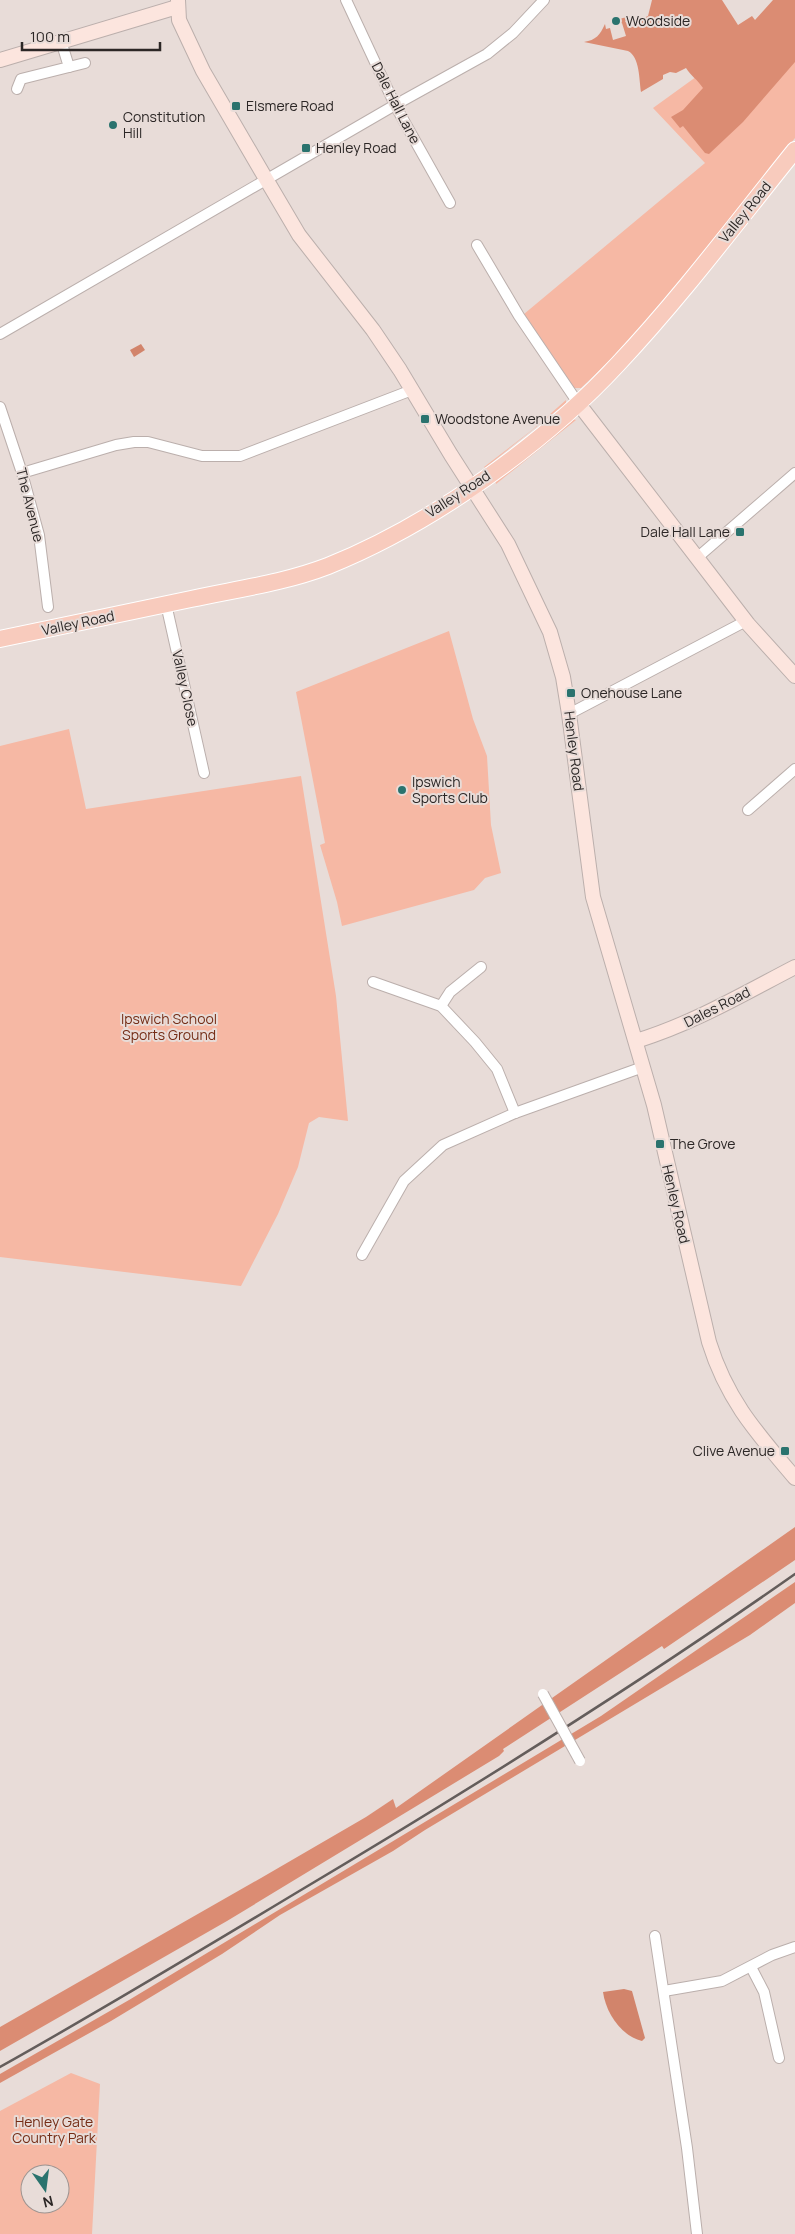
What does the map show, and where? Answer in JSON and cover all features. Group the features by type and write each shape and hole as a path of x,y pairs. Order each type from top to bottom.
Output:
{"main road":[{"name":"Valley Road","path":"0,639 297,577 328,566 397,532 472,487 530,443 578,403 617,366 659,319 795,150"}],"street":[{"name":"Dale Hall Lane","path":"346,0 395,105 450,203"},
{"path":"0,334 266,179 487,54 513,33 544,0"},
{"path":"0,60 177,4"},
{"name":"Henley Road","path":"177,4 179,20 203,71 266,179 300,235 373,330 412,390 508,544 543,616 559,660 570,714 593,897 643,1067 709,1342 716,1363 738,1408 795,1478"},
{"path":"61,41 69,67"},
{"path":"17,89 21,79 85,63"},
{"path":"477,245 515,309 578,403 746,621 795,676"},
{"path":"22,473 116,445 134,442 148,442 202,456 240,456 412,390"},
{"name":"The Avenue","path":"0,406 22,473 39,535 48,607"},
{"path":"698,557 795,473"},
{"name":"Valley Close","path":"166,604 204,773"},
{"path":"570,714 746,621"},
{"path":"748,810 795,770"},
{"path":"440,1006 450,992 481,967"},
{"name":"Dales Road","path":"636,1041 666,1032 690,1021 795,968"},
{"path":"372,982 440,1006 470,1036 497,1069 515,1113"},
{"path":"362,1254 404,1181 443,1145 515,1113 643,1067"},
{"path":"543,1694 580,1761"},
{"path":"655,1936 697,2234"},
{"path":"664,1991 722,1981 772,1955 795,1947"},
{"path":"751,1967 766,1998 779,2058"}],"green space":[{"path":"795,0 795,138 664,302 616,355 581,388 573,388 524,314 705,163 653,108 754,35"},
{"path":"566,400 566,403 485,468 484,467 532,430"},
{"path":"573,419 576,420 496,484 495,480"},
{"name":"Ipswich Sports Club","path":"449,631 473,719 487,756 491,825 501,873 485,878 474,890 342,926 320,845 325,843 296,692"},
{"name":"Ipswich School Sports Ground","path":"69,729 86,809 301,776 336,996 348,1121 319,1117 309,1123 298,1167 278,1214 241,1286 0,1257 0,746"},
{"name":"Henley Gate Country Park","path":"71,2073 100,2084 92,2234 0,2234 0,2111"}],"shaded area":[{"path":"652,0 722,0 738,25 752,16 755,20 773,0 795,0 795,62 743,122 709,154 705,153 683,126 680,128 671,117 683,110 703,88 686,68 676,73 670,72 663,75 663,79 641,92 637,63 632,54 628,51 584,42 592,40 597,36 605,24 606,29 610,28 613,40 626,36 622,23 618,24 616,20 630,16 625,22 631,24 632,27 635,26 634,22 648,16"},
{"path":"141,344 145,350 134,357 130,350"},
{"path":"795,1527 795,1560 664,1649 662,1646 503,1749 504,1751 499,1756 227,1921 0,2051 0,2027 261,1878 366,1817 393,1799 396,1808"},
{"path":"795,1582 795,1603 750,1635 393,1851 280,1915 222,1954 111,2021 0,2083 0,2074 129,2000 601,1716"},
{"path":"624,1989 632,1991 645,2038 642,2041 621,2029 607,2008 603,1992"}],"railway":[{"path":"0,2067 186,1959 486,1778 673,1658 795,1574"}],"place":[{"name":"Woodside","path":"616,21"},
{"name":"Elsmere Road","path":"236,106"},
{"name":"Constitution Hill","path":"113,125"},
{"name":"Henley Road","path":"306,148"},
{"name":"Woodstone Avenue","path":"425,419"},
{"name":"Dale Hall Lane","path":"740,532"},
{"name":"Onehouse Lane","path":"571,693"},
{"name":"Ipswich Sports Club","path":"402,790"},
{"name":"The Grove","path":"660,1144"},
{"name":"Clive Avenue","path":"785,1451"}]}
